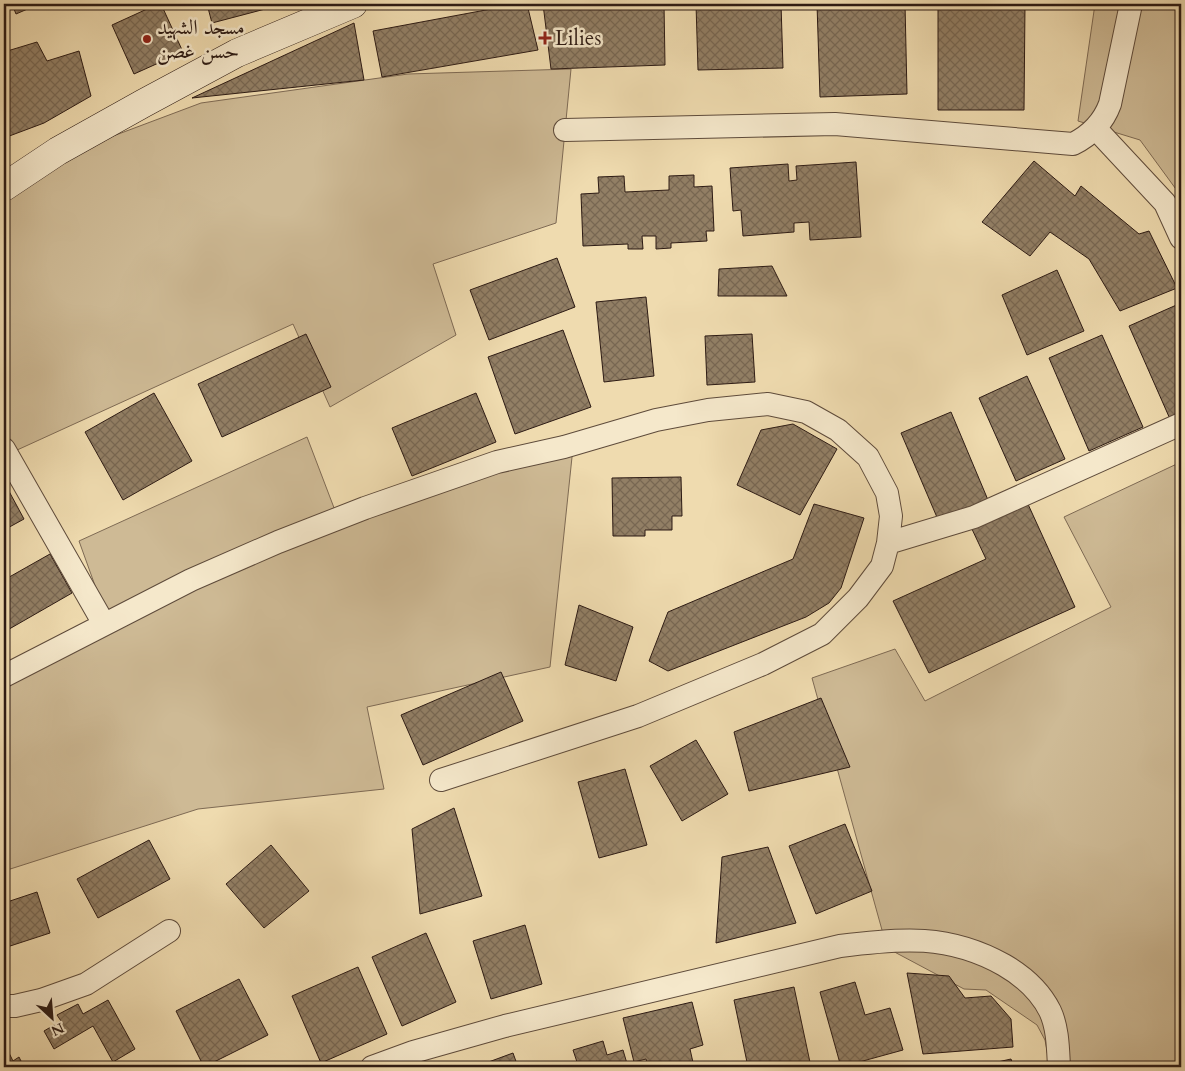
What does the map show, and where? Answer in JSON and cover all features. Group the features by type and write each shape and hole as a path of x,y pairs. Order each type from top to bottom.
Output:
{"street":[{"path":"4,187 58,151 237,53 353,4"},
{"path":"565,130 835,124 1073,144 1096,129 1102,122 1110,104 1131,4"},
{"path":"1096,129 1165,203 1181,238"},
{"path":"4,676 191,580 278,542 365,508 497,462 564,446 656,420 708,410 768,404 806,412 838,430 868,457 888,493 892,516 888,543 882,566 858,598 822,634 763,664 638,716 441,780"},
{"path":"888,543 974,517 1181,424"},
{"path":"4,449 104,624"},
{"path":"4,1006 15,1006 41,1000 86,984 169,931"},
{"path":"372,1067 413,1052 505,1026 831,948 878,941 910,939 939,941 989,956 1014,971 1034,987 1050,1011 1058,1040 1059,1067"}],"shaded area":[{"path":"1095,4 1181,4 1181,196 1140,140 1078,121"},
{"path":"571,69 556,223 433,264 456,335 330,407 293,324 4,456 4,177 201,103 408,74"},
{"path":"307,437 336,513 574,438 550,667 367,707 384,789 198,809 4,871 4,682 111,630 79,541"},
{"path":"1181,462 1181,1067 1050,1067 1045,1040 1037,1025 986,990 964,989 887,948 812,678 895,649 925,701 1111,607 1064,517"}],"building":[{"path":"12,4 39,4 16,14"},
{"name":"مسجد الشهيد حسن غصن","path":"161,4 183,52 134,74 112,25"},
{"path":"207,4 268,4 269,8 212,23"},
{"path":"518,4 527,4 538,50 382,77 373,31"},
{"path":"543,4 664,4 665,65 551,69"},
{"path":"696,4 781,4 783,68 698,70"},
{"path":"817,4 905,4 907,94 820,97"},
{"path":"938,4 1025,4 1024,110 938,110"},
{"path":"354,23 364,80 192,98"},
{"path":"37,42 47,61 79,51 91,96 44,123 4,138 4,52"},
{"path":"1034,161 1075,196 1081,186 1139,234 1149,231 1177,288 1120,311 1089,259 1050,232 1030,256 982,222"},
{"path":"856,162 861,237 810,240 809,222 794,223 794,232 743,236 741,210 733,211 730,168 788,164 789,181 797,180 796,166"},
{"path":"694,175 694,187 712,186 714,231 706,231 707,241 671,243 671,248 656,249 656,236 642,236 643,249 628,249 628,244 583,246 581,194 599,193 598,177 624,176 625,192 669,190 669,176"},
{"path":"557,258 575,307 489,340 470,290"},
{"path":"772,266 787,296 718,296 719,269"},
{"path":"1057,270 1084,331 1027,355 1002,295"},
{"path":"646,297 654,376 604,382 596,302"},
{"path":"1181,303 1181,413 1170,419 1129,326"},
{"path":"563,330 591,407 515,434 488,357"},
{"path":"306,334 331,387 222,437 198,384"},
{"path":"752,334 755,382 707,385 705,336"},
{"path":"1102,335 1143,427 1089,451 1049,358"},
{"path":"1027,376 1065,459 1016,481 979,398"},
{"path":"154,393 192,461 123,500 85,432"},
{"path":"476,393 496,442 412,476 392,428"},
{"path":"951,412 988,500 939,522 901,433"},
{"path":"793,424 837,449 800,515 737,485 761,430"},
{"path":"681,477 682,516 672,516 672,530 645,530 645,536 613,536 612,478"},
{"path":"4,482 24,519 4,530"},
{"path":"1027,502 1075,607 929,673 893,601 986,559 971,527"},
{"path":"814,504 864,518 841,588 829,603 806,617 668,671 649,661 668,612 793,559"},
{"path":"50,554 72,593 4,632 4,580"},
{"path":"579,605 633,627 616,681 565,665"},
{"path":"501,672 523,721 423,765 401,715"},
{"path":"821,698 850,767 749,791 734,732"},
{"path":"696,740 728,794 682,821 650,766"},
{"path":"625,769 647,845 599,858 578,782"},
{"path":"454,808 482,896 420,914 412,829"},
{"path":"845,824 872,891 816,914 789,846"},
{"path":"149,840 170,879 98,918 77,879"},
{"path":"271,845 309,891 264,928 226,884"},
{"path":"768,847 796,923 716,943 722,857"},
{"path":"37,892 50,933 4,948 4,903"},
{"path":"525,925 542,984 491,999 473,941"},
{"path":"426,933 456,1002 402,1026 372,957"},
{"path":"358,967 387,1034 321,1063 292,996"},
{"path":"907,973 949,976 965,998 991,996 1011,1019 1013,1047 923,1054"},
{"path":"239,979 268,1035 204,1067 176,1011"},
{"path":"855,982 865,1015 890,1008 903,1050 841,1067 820,992"},
{"path":"794,987 811,1067 748,1067 734,1000"},
{"path":"108,1000 135,1049 113,1062 93,1026 54,1049 44,1031 61,1021 57,1015 78,1004 83,1014"},
{"path":"692,1002 703,1045 690,1049 694,1067 648,1067 646,1059 634,1062 623,1018"},
{"path":"603,1041 607,1055 623,1050 628,1067 561,1067 577,1062 573,1050"},
{"path":"5,1045 13,1061 19,1057 24,1067 4,1067"},
{"path":"513,1053 518,1067 475,1067"},
{"path":"1011,1059 1014,1067 984,1067 984,1065"}],"place":[{"name":"Lilies","path":"545,38"},
{"name":"مسجد الشهيد حسن غصن","path":"147,39"}]}
